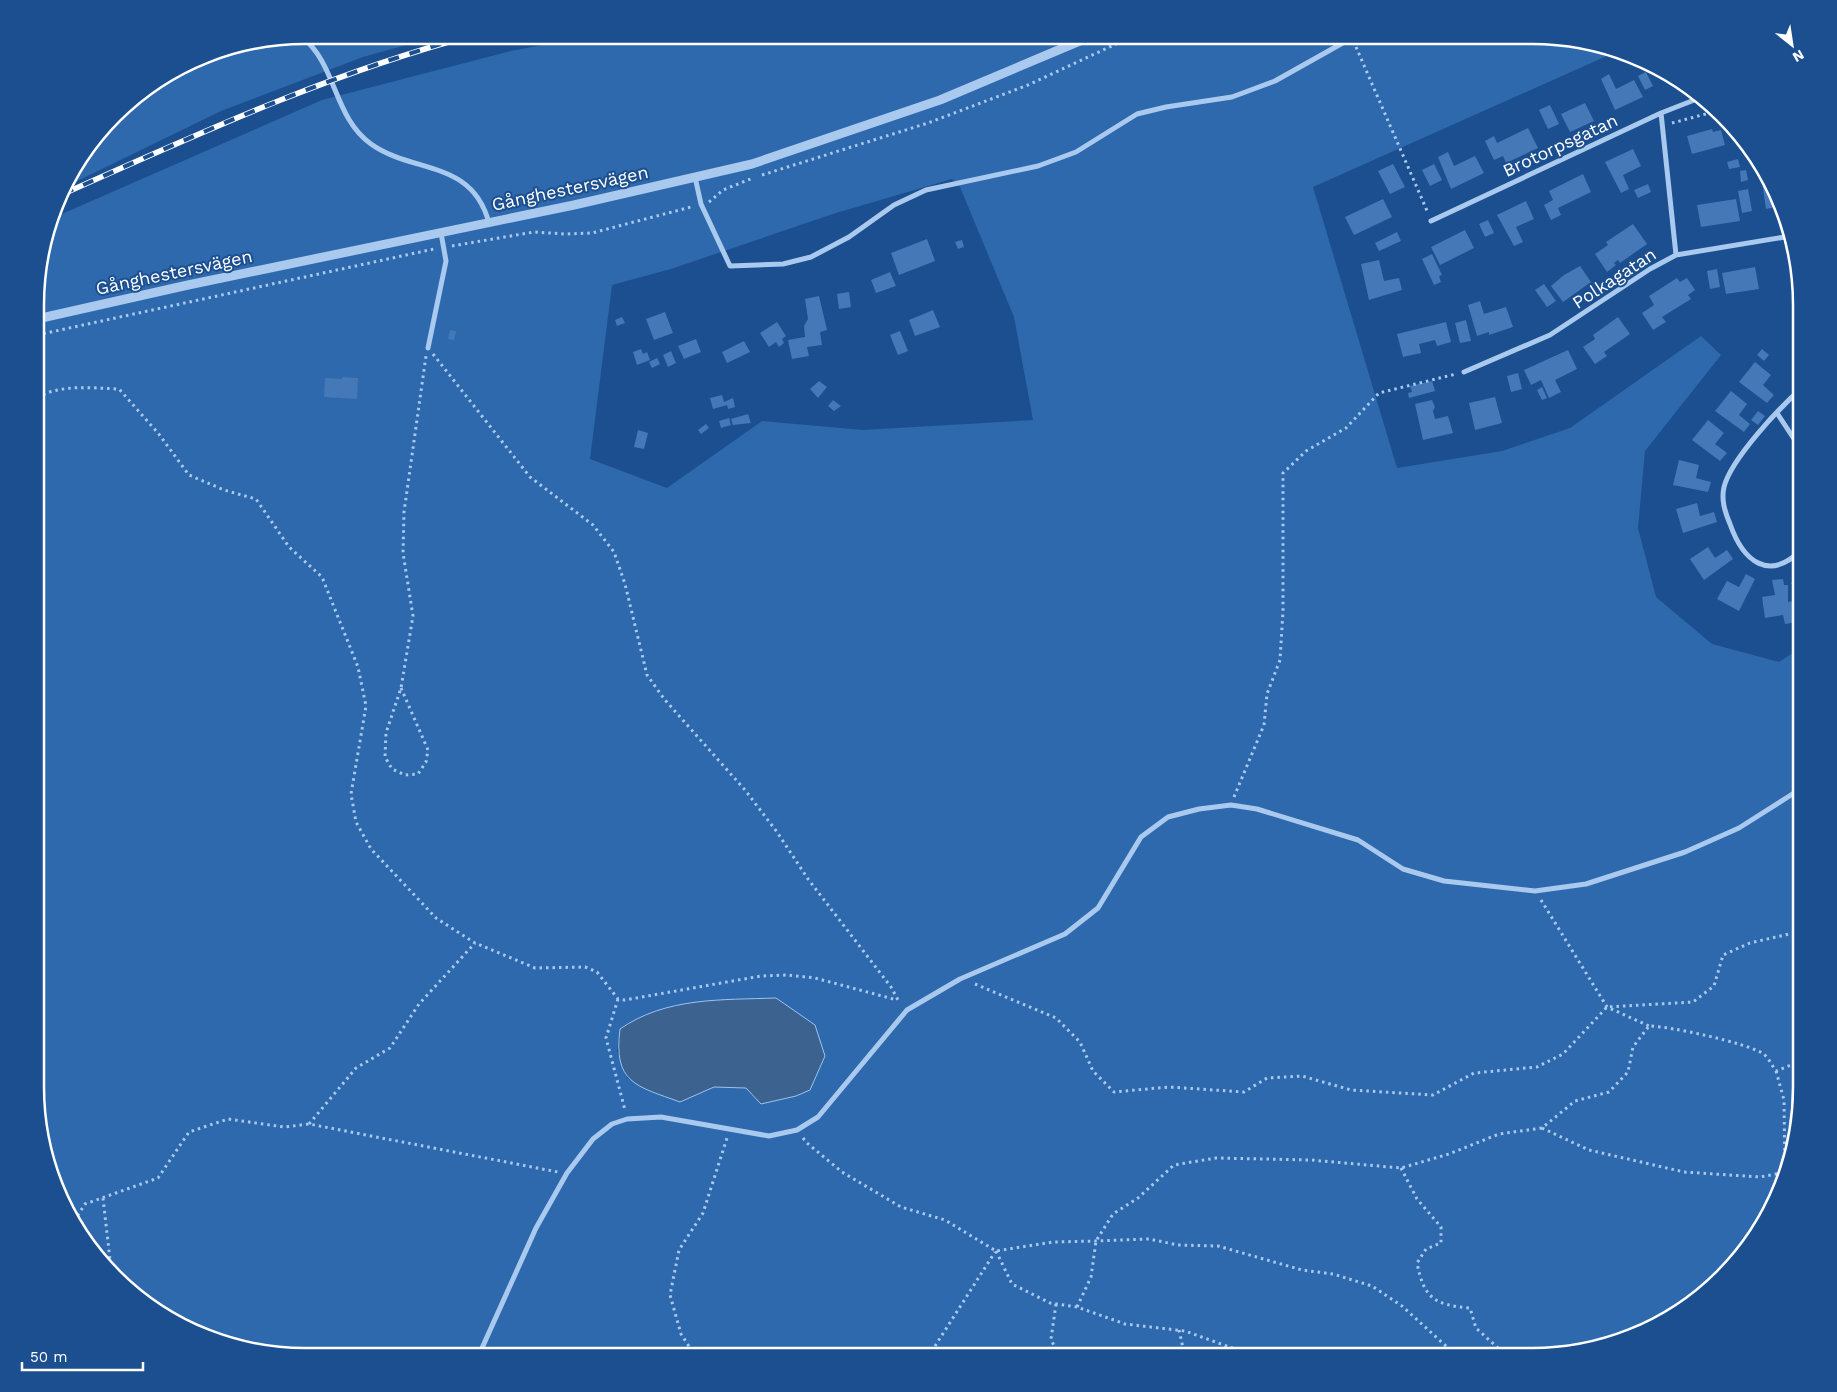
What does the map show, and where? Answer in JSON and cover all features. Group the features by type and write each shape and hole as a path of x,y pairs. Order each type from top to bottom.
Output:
{"street":[{"path":"309,44 321,55 342,108 360,134 385,153 445,171 478,197 484,206 489,223"},
{"name":"Gånghestersvägen","path":"44,318 489,223 752,164 940,100 1073,44"},
{"path":"694,178 701,204 730,266 783,264 819,253 849,237 894,205 926,190 1038,166 1076,152 1137,114 1232,97 1275,81 1342,44"},
{"name":"Brotorpsgatan","path":"1431,221 1661,113 1694,100"},
{"name":"Polkagatan","path":"1464,372 1550,335 1676,254 1661,113"},
{"path":"428,348 446,262 441,233"},
{"path":"1676,254 1784,237"},
{"path":"1793,397 1776,413 1730,473 1723,498 1736,541 1756,564 1777,566 1793,557"},
{"path":"1776,413 1793,438"},
{"path":"482,1348 536,1228 567,1174 593,1139 612,1124 627,1119 660,1117 768,1136 797,1130 818,1117 907,1010 960,979 1064,934 1098,908 1141,837 1168,816 1199,809 1232,805 1266,812 1358,840 1403,869 1444,881 1535,892 1586,884 1685,852 1739,828 1793,794"}],"path":[{"path":"1358,44 1431,221"},
{"path":"1662,126 1709,113"},
{"path":"401,688 428,750 426,762 418,774 405,775 392,769 385,757 386,733 401,688 413,616 403,553 404,512 428,348"},
{"path":"428,348 530,477 592,525 614,552 625,584 648,675 669,706 745,790 777,832 808,879 891,987 897,1000 907,1010"},
{"path":"1232,805 1264,725 1267,694 1280,660 1283,611 1283,474 1306,451 1346,428 1379,393 1415,382 1464,372"},
{"path":"44,394 50,391 73,387 119,389 158,433 189,474 224,490 256,499 289,547 322,577 358,667 366,706 351,794 356,822 371,848 436,918 474,943 535,968 585,967 597,972 618,999"},
{"path":"1535,892 1608,1007 1649,1026 1671,1028 1733,1043 1763,1053 1776,1071 1784,1100 1785,1152"},
{"path":"960,979 1056,1018 1080,1042 1093,1071 1114,1092 1169,1087 1244,1092 1267,1078 1302,1076 1351,1090 1433,1095 1474,1074 1537,1067 1546,1063 1563,1054 1608,1007 1694,1002 1714,986 1723,955 1750,942 1793,933"},
{"path":"309,1124 356,1068 390,1048 419,1004 474,943"},
{"path":"618,999 761,976 788,975 815,978 897,1000"},
{"path":"618,999 606,1038 627,1119"},
{"path":"1077,1306 1091,1277 1096,1241 1113,1214 1138,1198 1174,1165 1216,1158 1311,1160 1401,1168 1449,1154 1499,1134 1542,1128 1575,1101 1609,1092 1628,1072 1632,1047 1649,1026"},
{"path":"1776,1071 1793,1064"},
{"path":"78,1215 85,1204 158,1178 189,1132 228,1119 284,1127 309,1124 567,1174"},
{"path":"1542,1128 1589,1150 1684,1172 1760,1177 1778,1175"},
{"path":"690,1348 681,1334 670,1295 679,1250 703,1213 730,1130"},
{"path":"797,1130 807,1143 842,1172 901,1207 945,1220 996,1252 1012,1284 1056,1304 1077,1306 1125,1324 1179,1330 1231,1348"},
{"path":"1401,1168 1417,1200 1441,1227 1440,1243 1426,1249 1417,1263 1421,1284 1433,1300 1452,1307 1470,1308 1476,1328 1498,1348"},
{"path":"103,1198 110,1261"},
{"path":"934,1348 996,1252 1052,1242 1149,1239 1178,1245 1218,1246 1302,1270 1333,1274 1372,1286 1402,1306 1448,1348"},
{"path":"1054,1348 1050,1339 1056,1304"},
{"path":"1179,1330 1183,1348"}],"shaded area":[{"path":"288,44 410,44 363,57 221,111 75,182 108,133 133,108 174,79 205,64 237,53"},
{"path":"547,44 1549,44 1583,49 1608,55 1313,187 1397,468 1502,451 1570,428 1701,336 1721,355 1645,451 1638,528 1656,597 1712,644 1779,662 1793,653 1793,1104 1784,1155 1773,1187 1758,1218 1729,1259 1691,1294 1648,1321 1600,1339 1549,1348 288,1348 237,1339 205,1328 174,1313 133,1284 98,1246 71,1203 53,1155 44,1104 44,288 46,271 53,237 60,215 322,100 511,51","holes":["952,179 960,187 1014,317 1033,420 863,430 762,421 667,488 590,459 612,285 671,269 836,213","776,998 761,1104 747,1088 714,1087 680,1102 627,1078 617,1051 620,1029 656,1011 695,1002"]},
{"path":"776,998 815,1025 825,1056 810,1090 796,1096 761,1104 746,1088 714,1087 680,1102 640,1086 624,1072 620,1061 620,1029 638,1019 656,1011 695,1002"}],"building":[{"path":"1646,72 1653,86 1645,90 1638,76"},
{"path":"1609,74 1616,89 1634,80 1643,97 1615,110 1601,79"},
{"path":"1585,103 1594,121 1570,132 1561,114"},
{"path":"1550,105 1559,124 1548,129 1539,110"},
{"path":"1528,128 1538,148 1506,163 1503,156 1494,160 1485,141 1494,136 1497,143"},
{"path":"1712,129 1713,132 1721,130 1725,145 1692,154 1687,136"},
{"path":"1633,149 1641,166 1623,175 1629,189 1621,193 1605,162"},
{"path":"1448,152 1454,166 1475,156 1484,173 1451,189 1438,157"},
{"path":"1738,159 1740,167 1729,169 1727,162"},
{"path":"1393,164 1405,187 1390,194 1378,171"},
{"path":"1434,164 1442,180 1430,186 1422,170"},
{"path":"1746,170 1748,180 1741,182 1740,171"},
{"path":"1583,174 1591,192 1558,208 1561,215 1551,220 1544,205 1553,200 1549,191"},
{"path":"1762,181 1774,207 1766,209"},
{"path":"1648,184 1651,192 1638,198 1634,190"},
{"path":"1748,189 1752,211 1742,213 1738,191"},
{"path":"1383,199 1392,217 1354,235 1345,217"},
{"path":"1736,199 1740,221 1701,227 1697,205"},
{"path":"1526,201 1534,219 1516,227 1523,242 1514,246 1497,215"},
{"path":"1488,220 1494,233 1485,237 1479,224"},
{"path":"1633,224 1647,244 1620,263 1618,260 1614,263 1616,265 1607,272 1595,254 1608,245 1606,242"},
{"path":"1465,230 1474,248 1440,265 1431,247"},
{"path":"1397,232 1401,241 1379,251 1375,243"},
{"path":"927,239 935,261 899,275 891,253"},
{"path":"962,240 964,247 958,249 955,242"},
{"path":"1432,254 1442,275 1439,276 1441,282 1434,285 1422,259"},
{"path":"1379,260 1384,281 1399,278 1402,290 1369,300 1361,264"},
{"path":"1580,266 1591,282 1563,302 1551,286 1564,275"},
{"path":"1755,267 1759,289 1726,294 1722,273"},
{"path":"1717,269 1720,287 1710,289 1707,271"},
{"path":"890,272 896,286 876,293 871,280"},
{"path":"1677,278 1680,282 1687,278 1695,290 1688,295 1691,299 1662,317 1666,322 1653,330 1642,313 1654,305 1649,296"},
{"path":"1544,284 1556,301 1547,307 1535,290"},
{"path":"849,292 851,307 839,309 837,294"},
{"path":"819,296 827,330 820,332 822,345 807,347 809,356 792,359 788,340 805,337 804,326 808,319 805,299"},
{"path":"1480,301 1484,314 1506,307 1513,327 1489,335 1489,332 1477,336 1468,305"},
{"path":"933,310 940,327 915,336 909,320"},
{"path":"665,312 673,333 654,340 646,319"},
{"path":"622,317 625,323 617,326 615,320"},
{"path":"1618,317 1630,334 1604,352 1607,356 1595,364 1583,347 1595,339 1593,335"},
{"path":"1466,320 1471,341 1460,343 1455,323"},
{"path":"777,322 786,336 782,339 784,343 779,347 776,342 769,347 760,333"},
{"path":"1446,322 1451,342 1437,346 1435,340 1419,344 1421,353 1403,357 1397,334"},
{"path":"450,330 456,331 454,340 448,339"},
{"path":"900,331 908,351 898,355 890,335"},
{"path":"696,339 701,352 684,359 678,346"},
{"path":"744,341 750,352 727,363 722,352"},
{"path":"641,349 643,354 647,352 650,360 637,365 633,352"},
{"path":"1762,349 1769,355 1764,361 1757,355"},
{"path":"1568,350 1577,369 1555,380 1561,392 1549,398 1541,380 1531,385 1524,370"},
{"path":"671,351 676,363 668,367 663,355"},
{"path":"657,358 660,364 652,368 649,362"},
{"path":"1755,362 1771,375 1763,385 1774,395 1767,403 1739,382"},
{"path":"1518,373 1522,389 1511,392 1507,376"},
{"path":"342,377 358,378 357,399 324,397 325,378 342,379"},
{"path":"819,381 827,387 818,398 810,389"},
{"path":"1432,381 1435,391 1409,398 1408,393 1412,392 1410,386"},
{"path":"1542,387 1547,398 1542,400 1537,390"},
{"path":"1731,391 1747,404 1739,415 1750,424 1744,432 1715,411"},
{"path":"722,395 724,402 733,398 735,407 728,409 727,405 713,409 710,398"},
{"path":"1495,397 1502,423 1475,430 1469,403"},
{"path":"833,400 841,406 834,411 828,406"},
{"path":"1432,400 1435,407 1433,411 1435,419 1448,416 1453,433 1423,440 1415,404"},
{"path":"1758,411 1765,416 1758,425 1751,420"},
{"path":"748,414 751,423 733,425 731,419"},
{"path":"729,418 731,425 721,428 719,421"},
{"path":"1708,420 1724,433 1715,444 1727,453 1720,461 1692,440"},
{"path":"706,424 709,428 701,434 698,430"},
{"path":"638,430 648,433 644,449 634,447"},
{"path":"1679,460 1699,465 1696,478 1711,482 1708,492 1673,485"},
{"path":"1697,503 1700,516 1714,512 1717,522 1683,533 1676,509"},
{"path":"1708,547 1715,558 1727,550 1733,559 1704,580 1690,559"},
{"path":"1746,574 1755,579 1739,611 1717,599 1727,581 1739,587"},
{"path":"1783,579 1784,585 1788,585 1788,602 1793,601 1793,623 1785,624 1783,615 1765,618 1762,597 1775,595 1772,580"}],"railway":[{"path":"70,191 265,106 368,67 442,44"}]}
